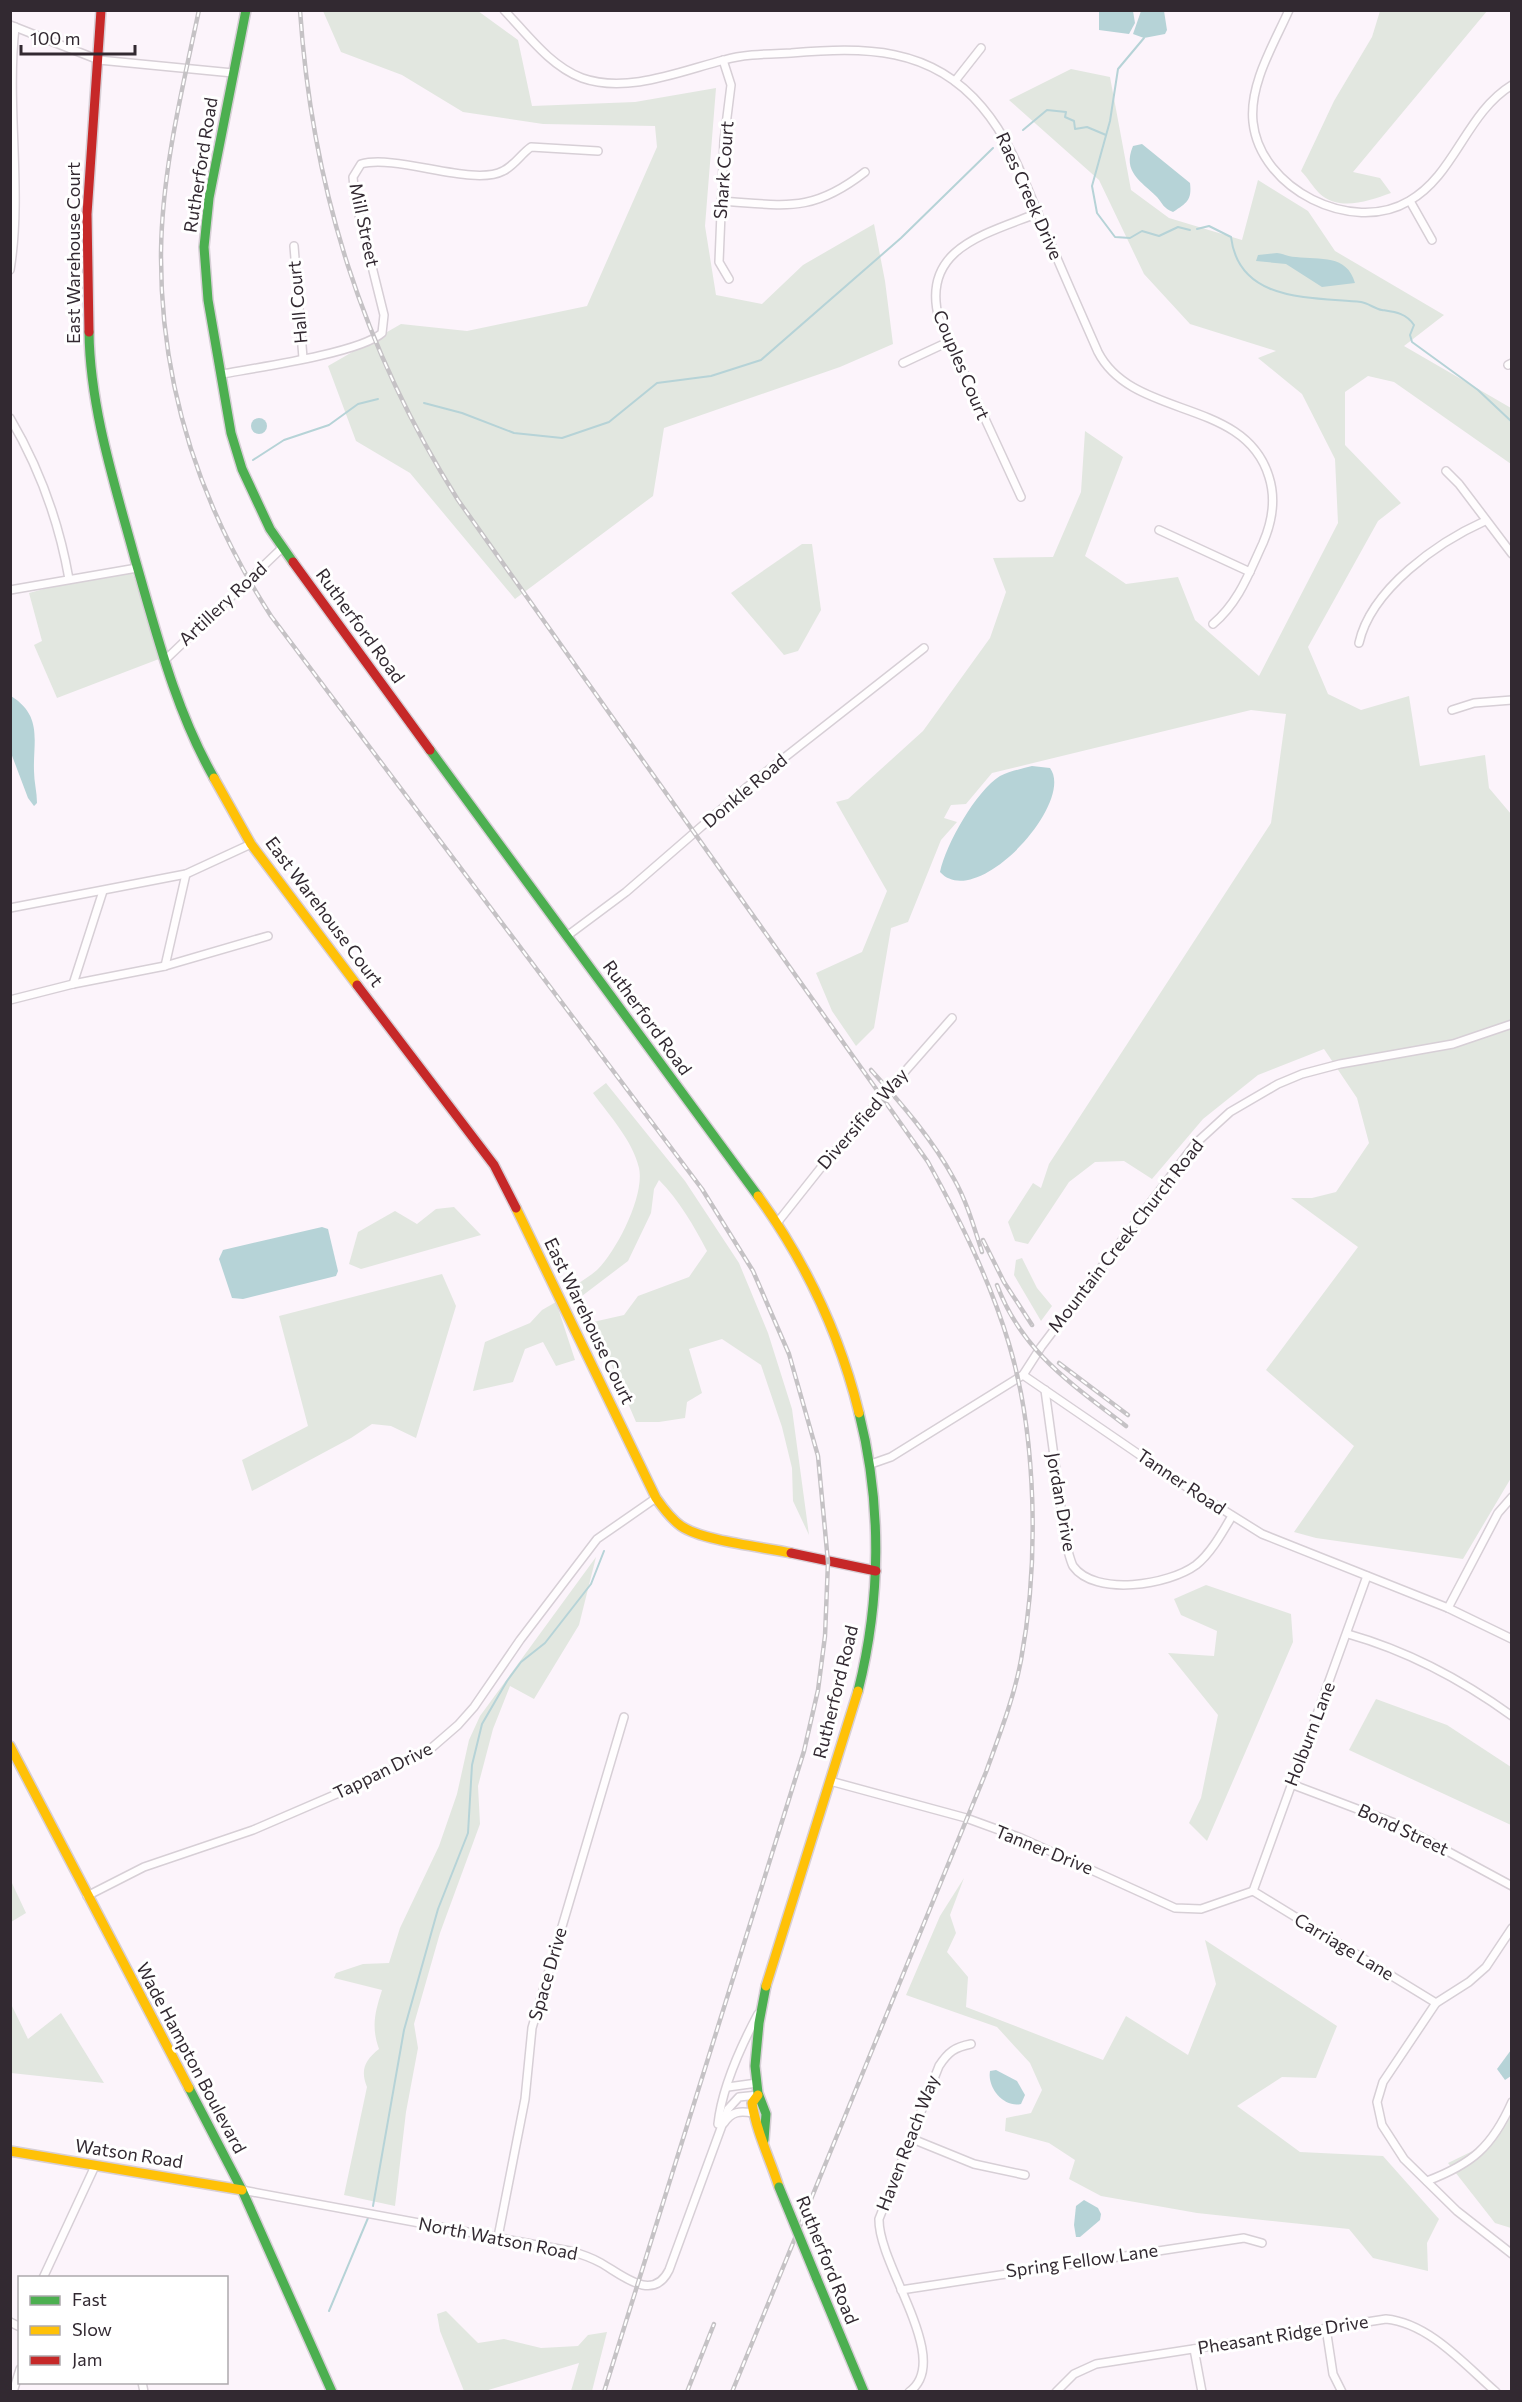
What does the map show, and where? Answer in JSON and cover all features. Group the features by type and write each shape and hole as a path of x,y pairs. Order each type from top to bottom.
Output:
{"street":[{"name":"East Warehouse Court","path":"101,10 87,214 89,342 101,431 137,568 164,661 197,748 251,844 494,1165 560,1295 656,1498 671,1519 694,1533 876,1571"},
{"name":"Rutherford Road","path":"246,10 209,198 204,247 207,300 231,433 256,505 282,548 777,1224 809,1276 837,1336 857,1396 871,1464 876,1521 876,1571 866,1658 767,1982 758,2048 757,2083 758,2095 766,2118 764,2140"},
{"name":"Raes Creek Drive","path":"504,10 559,65 581,77 595,81 612,83 672,76 723,60 840,49 876,50 913,59 956,81 974,97 996,123 1008,144 1107,367 1130,385 1230,428 1248,441 1264,463 1271,483 1272,512 1267,535 1236,601 1213,624"},
{"path":"1290,10 1259,80 1253,100 1254,130 1266,158 1290,184 1337,209 1374,212 1410,201 1439,172 1490,102 1512,85"},
{"path":"10,270 14,231 11,139 13,26 99,60 233,73"},
{"path":"956,81 981,48"},
{"name":"Shark Court","path":"723,60 731,85 724,141 719,262 729,279"},
{"name":"Mill Street","path":"222,374 363,344 375,339 384,328 384,315 355,198 353,177 361,164 384,162 421,169 491,175 503,171 531,147 598,151"},
{"path":"721,201 791,205 814,201 842,189 865,172"},
{"path":"1410,201 1432,240"},
{"name":"Couples Court","path":"1021,496 948,342 934,298 938,274 946,261 965,244 1038,213"},
{"name":"Hall Court","path":"294,246 303,358"},
{"path":"903,363 948,342"},
{"path":"10,418 47,493 69,579"},
{"path":"1446,471 1459,484 1512,554"},
{"path":"1359,644 1361,635 1379,604 1404,573 1431,552 1485,521"},
{"path":"1159,530 1250,572"},
{"name":"Artillery Road","path":"164,661 282,548"},
{"path":"10,590 137,568"},
{"name":"Donkle Road","path":"567,936 626,892 747,787 924,648"},
{"path":"1452,710 1474,703 1512,700"},
{"path":"10,909 186,874 251,844"},
{"path":"165,966 186,874"},
{"path":"73,984 103,891"},
{"path":"10,1000 73,984 165,966 268,936"},
{"name":"Diversified Way","path":"777,1224 827,1160 952,1018"},
{"name":"Mountain Creek Church Road","path":"1023,1375 1041,1347 1195,1144 1230,1112 1278,1084 1302,1074 1340,1064 1424,1051 1512,1024"},
{"path":"871,1464 891,1457 1023,1375"},
{"name":"Tanner Road","path":"1023,1375 1232,1516 1287,1545 1448,1608 1512,1640"},
{"name":"Jordan Drive","path":"1045,1390 1066,1544 1073,1566 1086,1576 1143,1586 1179,1576 1206,1554 1232,1516"},
{"path":"1448,1608 1498,1513 1512,1497"},
{"name":"Tappan Drive","path":"87,1896 144,1867 253,1830 393,1769 428,1751 458,1725 474,1707 520,1640 597,1539 656,1498"},
{"name":"Holburn Lane","path":"1253,1891 1368,1576"},
{"path":"1348,1634 1392,1648 1453,1676 1512,1716"},
{"name":"Space Drive","path":"498,2237 525,2099 532,2028 624,1717"},
{"name":"Wade Hampton Boulevard","path":"10,1746 242,2190 332,2391"},
{"name":"Tanner Drive","path":"830,1781 966,1818 1021,1838 1175,1908 1201,1909 1253,1891"},
{"name":"Bond Street","path":"1291,1784 1381,1817 1512,1886"},
{"name":"Carriage Lane","path":"1253,1891 1436,2003"},
{"path":"1512,1928 1486,1967 1469,1982 1436,2003 1383,2082 1377,2102 1379,2116 1404,2159 1458,2211 1512,2254"},
{"name":"North Watson Road","path":"717,2132 720,2110 728,2087 747,2036 763,2004"},
{"name":"Haven Reach Way","path":"909,2391 921,2379 925,2352 884,2253 878,2234 879,2219 946,2054 955,2047 971,2044"},
{"path":"728,2087 757,2083"},
{"name":"Rutherford Road","path":"758,2095 752,2103 755,2125 764,2140 779,2187 864,2391"},
{"name":"North Watson Road","path":"242,2190 577,2253 601,2263 631,2283 656,2284 669,2270 717,2132 735,2099 758,2095"},
{"path":"1427,2181 1458,2169 1475,2157 1496,2131 1512,2102"},
{"name":"North Watson Road","path":"717,2132 732,2114 739,2111 753,2113"},
{"path":"910,2138 974,2164 1025,2175"},
{"name":"Watson Road","path":"10,2151 242,2190"},
{"path":"43,2276 95,2166"},
{"name":"Spring Fellow Lane","path":"901,2290 1244,2238 1262,2243"},
{"name":"Pheasant Ridge Drive","path":"1056,2391 1074,2374 1096,2364 1386,2319 1406,2322 1424,2332 1496,2391"},
{"path":"1326,2328 1333,2374 1342,2391"},
{"path":"1194,2349 1202,2391"},
{"path":"13,2391 18,2375"}],"shaded area":[{"path":"323,11 478,11 518,40 532,106 635,102 716,88 705,226 716,295 762,304 803,265 874,224 885,281 893,344 840,367 664,428 653,496 515,599 410,473 356,441 328,366 401,324 467,331 587,306 657,147 655,126 543,124 463,112 402,75 341,52"},
{"path":"1380,11 1487,11 1353,172 1380,178 1391,193 1354,203 1335,202 1319,193 1301,171 1334,101 1372,37"},
{"path":"1071,69 1110,77 1131,190 1169,218 1242,240 1258,180 1308,211 1335,251 1444,315 1404,346 1511,408 1511,464 1394,382 1368,376 1345,392 1345,445 1401,503 1378,521 1308,647 1328,694 1361,710 1409,696 1420,766 1485,755 1489,788 1511,814 1511,1478 1463,1559 1316,1538 1294,1532 1354,1446 1266,1370 1358,1247 1291,1198 1312,1198 1336,1192 1369,1143 1357,1098 1324,1049 1258,1075 1203,1119 1152,1179 1124,1161 1095,1162 1069,1182 1028,1244 1015,1241 1008,1222 1033,1183 1041,1188 1049,1164 1271,823 1286,714 1251,710 992,773 966,804 951,805 944,818 957,822 941,840 908,922 891,928 874,1028 856,1046 832,1011 816,973 862,952 887,891 836,802 848,799 923,731 990,638 1006,592 993,558 1053,557 1081,492 1085,431 1123,457 1085,556 1126,584 1178,577 1195,620 1259,676 1338,523 1335,459 1302,394 1258,358 1276,351 1190,324 1144,274 1099,180 1009,100"},
{"path":"802,544 812,544 821,610 798,651 784,655 731,593"},
{"path":"129,566 140,591 159,659 57,698 34,645 42,641 29,593"},
{"path":"606,1083 685,1181 739,1263 768,1333 792,1409 809,1535 793,1501 792,1468 782,1427 761,1365 722,1339 689,1349 702,1393 687,1402 685,1418 659,1422 636,1422 593,1322 624,1315 638,1296 689,1277 707,1251 686,1214 659,1180 654,1189 651,1213 628,1261 578,1299 576,1285 598,1269 621,1236 634,1207 640,1179 632,1148 593,1093"},
{"path":"454,1207 481,1235 361,1269 349,1264 358,1232 395,1211 417,1224 436,1209"},
{"path":"1022,1258 1037,1288 1052,1306 1041,1321 1014,1275 1016,1260"},
{"path":"442,1274 456,1306 416,1438 391,1426 372,1424 351,1438 252,1491 242,1460 308,1426 279,1316"},
{"path":"556,1302 575,1360 556,1366 543,1342 525,1349 513,1382 473,1391 485,1342 530,1323 542,1310"},
{"path":"596,1557 579,1625 534,1699 510,1686 493,1729 478,1786 480,1824 440,1933 414,2024 418,2048 406,2112 395,2206 344,2195 367,2087 364,2070 367,2061 379,2049 375,2034 375,2020 382,1990 334,1978 336,1973 363,1964 389,1963 400,1928 439,1846 457,1794 469,1740 480,1716"},
{"path":"1206,1585 1291,1614 1293,1642 1207,1841 1189,1823 1201,1798 1218,1715 1168,1653 1214,1656 1217,1631 1181,1615 1174,1599"},
{"path":"1376,1699 1447,1725 1511,1767 1511,1825 1349,1750"},
{"path":"964,1878 950,1915 956,1933 947,1952 968,1977 966,2007 1103,2060 1126,2016 1188,2055 1216,1984 1205,1940 1337,2026 1316,2078 1282,2077 1237,2106 1300,2152 1383,2156 1439,2219 1427,2243 1428,2271 1373,2258 1349,2229 1197,2213 1101,2196 1069,2179 1075,2160 1049,2143 1005,2131 1006,2118 1031,2113 1042,2090 1030,2063 997,2027 906,1995 940,1916"},
{"path":"11,1881 26,1913 10,1922"},
{"path":"10,2002 28,2039 61,2013 104,2083 11,2073"},
{"path":"1511,2107 1511,2228 1495,2223 1448,2163 1483,2146"},
{"path":"446,2311 478,2343 504,2339 541,2348 578,2346 588,2335 607,2332 592,2391 571,2391 579,2363 485,2391 464,2391 440,2331 437,2314"}],"water":[{"path":"1099,11 1133,11 1135,23 1129,34 1099,30"},
{"path":"1141,11 1164,11 1167,30 1165,34 1144,38 1133,34"},
{"path":"1142,144 1190,183 1188,200 1173,212 1139,181 1132,169 1130,155 1133,146"},
{"path":"1277,253 1293,257 1332,260 1346,267 1355,283 1322,287 1286,264 1256,261 1258,255"},
{"path":"256,418 262,418 267,426 265,432 256,434 251,429 251,423"},
{"path":"11,696 28,712 34,730 34,775 37,803 34,806 28,798 11,753"},
{"path":"1032,766 1050,768 1054,784 1049,805 1036,827 1018,848 997,866 976,878 956,880 940,872 955,833 981,793 1000,776"},
{"path":"322,1227 328,1229 338,1271 336,1276 243,1299 232,1298 219,1259 223,1250"},
{"path":"1511,2050 1511,2076 1505,2080 1497,2069"},
{"path":"996,2070 1017,2081 1025,2095 1021,2104 1003,2100 994,2090 990,2071"},
{"path":"1084,2200 1098,2208 1101,2214 1100,2220 1080,2237 1076,2237 1074,2225 1076,2206"}],"waterway":[{"path":"1144,38 1118,69 1110,121 1092,186 1097,213 1115,237 1130,238 1142,231 1159,236 1178,227 1190,230"},
{"path":"1023,130 1047,110 1066,112 1065,117 1074,121 1075,129 1087,127 1106,135"},
{"path":"424,403 462,413 514,433 562,438 609,422 657,383 711,376 761,360 901,238 993,148"},
{"path":"1197,229 1209,226 1231,237 1237,259 1248,274 1263,285 1300,297 1361,302 1404,316 1414,325 1410,335 1412,342 1478,390 1512,422"},
{"path":"253,460 284,440 329,425 358,404 378,399"},
{"path":"373,2206 404,2030 438,1909 468,1833 472,1765 482,1724 521,1662 545,1643 591,1584 604,1551"},
{"path":"329,2311 368,2218"}],"railway":[{"path":"199,10 169,161 161,252 168,349 189,442 205,487 224,531 271,616 702,1189 753,1271 789,1354 818,1456 828,1562 825,1636 818,1690 804,1751 604,2392"},
{"path":"300,10 306,76 316,141 330,204 369,326 424,443 458,500 928,1162 963,1228 983,1274 1009,1344 1018,1380 1030,1460 1031,1583 1021,1660 1006,1717 986,1772 732,2392"},
{"path":"871,1070 916,1122 946,1164 963,1197 982,1252"},
{"path":"983,1240 1004,1282 1032,1325"},
{"path":"997,1285 1020,1329 1035,1348 1068,1381 1126,1426"},
{"path":"1059,1363 1128,1415"},
{"path":"687,2392 714,2324"}],"traffic: fast":[{"path":"246,10 209,198 204,247 208,300 231,433 242,469 270,529 293,562"},
{"path":"89,332 90,361 99,418 135,559 159,643 178,698 200,752 214,778"},
{"path":"430,750 758,1196"},
{"path":"858,1691 871,1622 876,1552 872,1482 859,1413"},
{"path":"764,2140 766,2114 758,2093 755,2066 759,2023 766,1986"},
{"path":"189,2088 242,2190 332,2392"},
{"path":"779,2187 816,2277"},
{"path":"816,2277 864,2392"}],"traffic: slow":[{"path":"214,778 251,844 357,985"},
{"path":"758,1196 791,1246 819,1300 842,1355 859,1413"},
{"path":"516,1208 656,1498 664,1509 681,1526 704,1536 791,1553"},
{"path":"766,1986 858,1691"},
{"path":"10,1746 189,2088"},
{"path":"758,2095 752,2103 754,2114 779,2187"},
{"path":"10,2151 242,2190"}],"traffic: jam":[{"path":"89,332 87,214 101,10"},
{"path":"293,562 430,750"},
{"path":"357,985 494,1165 516,1208"},
{"path":"791,1553 876,1571"}]}
